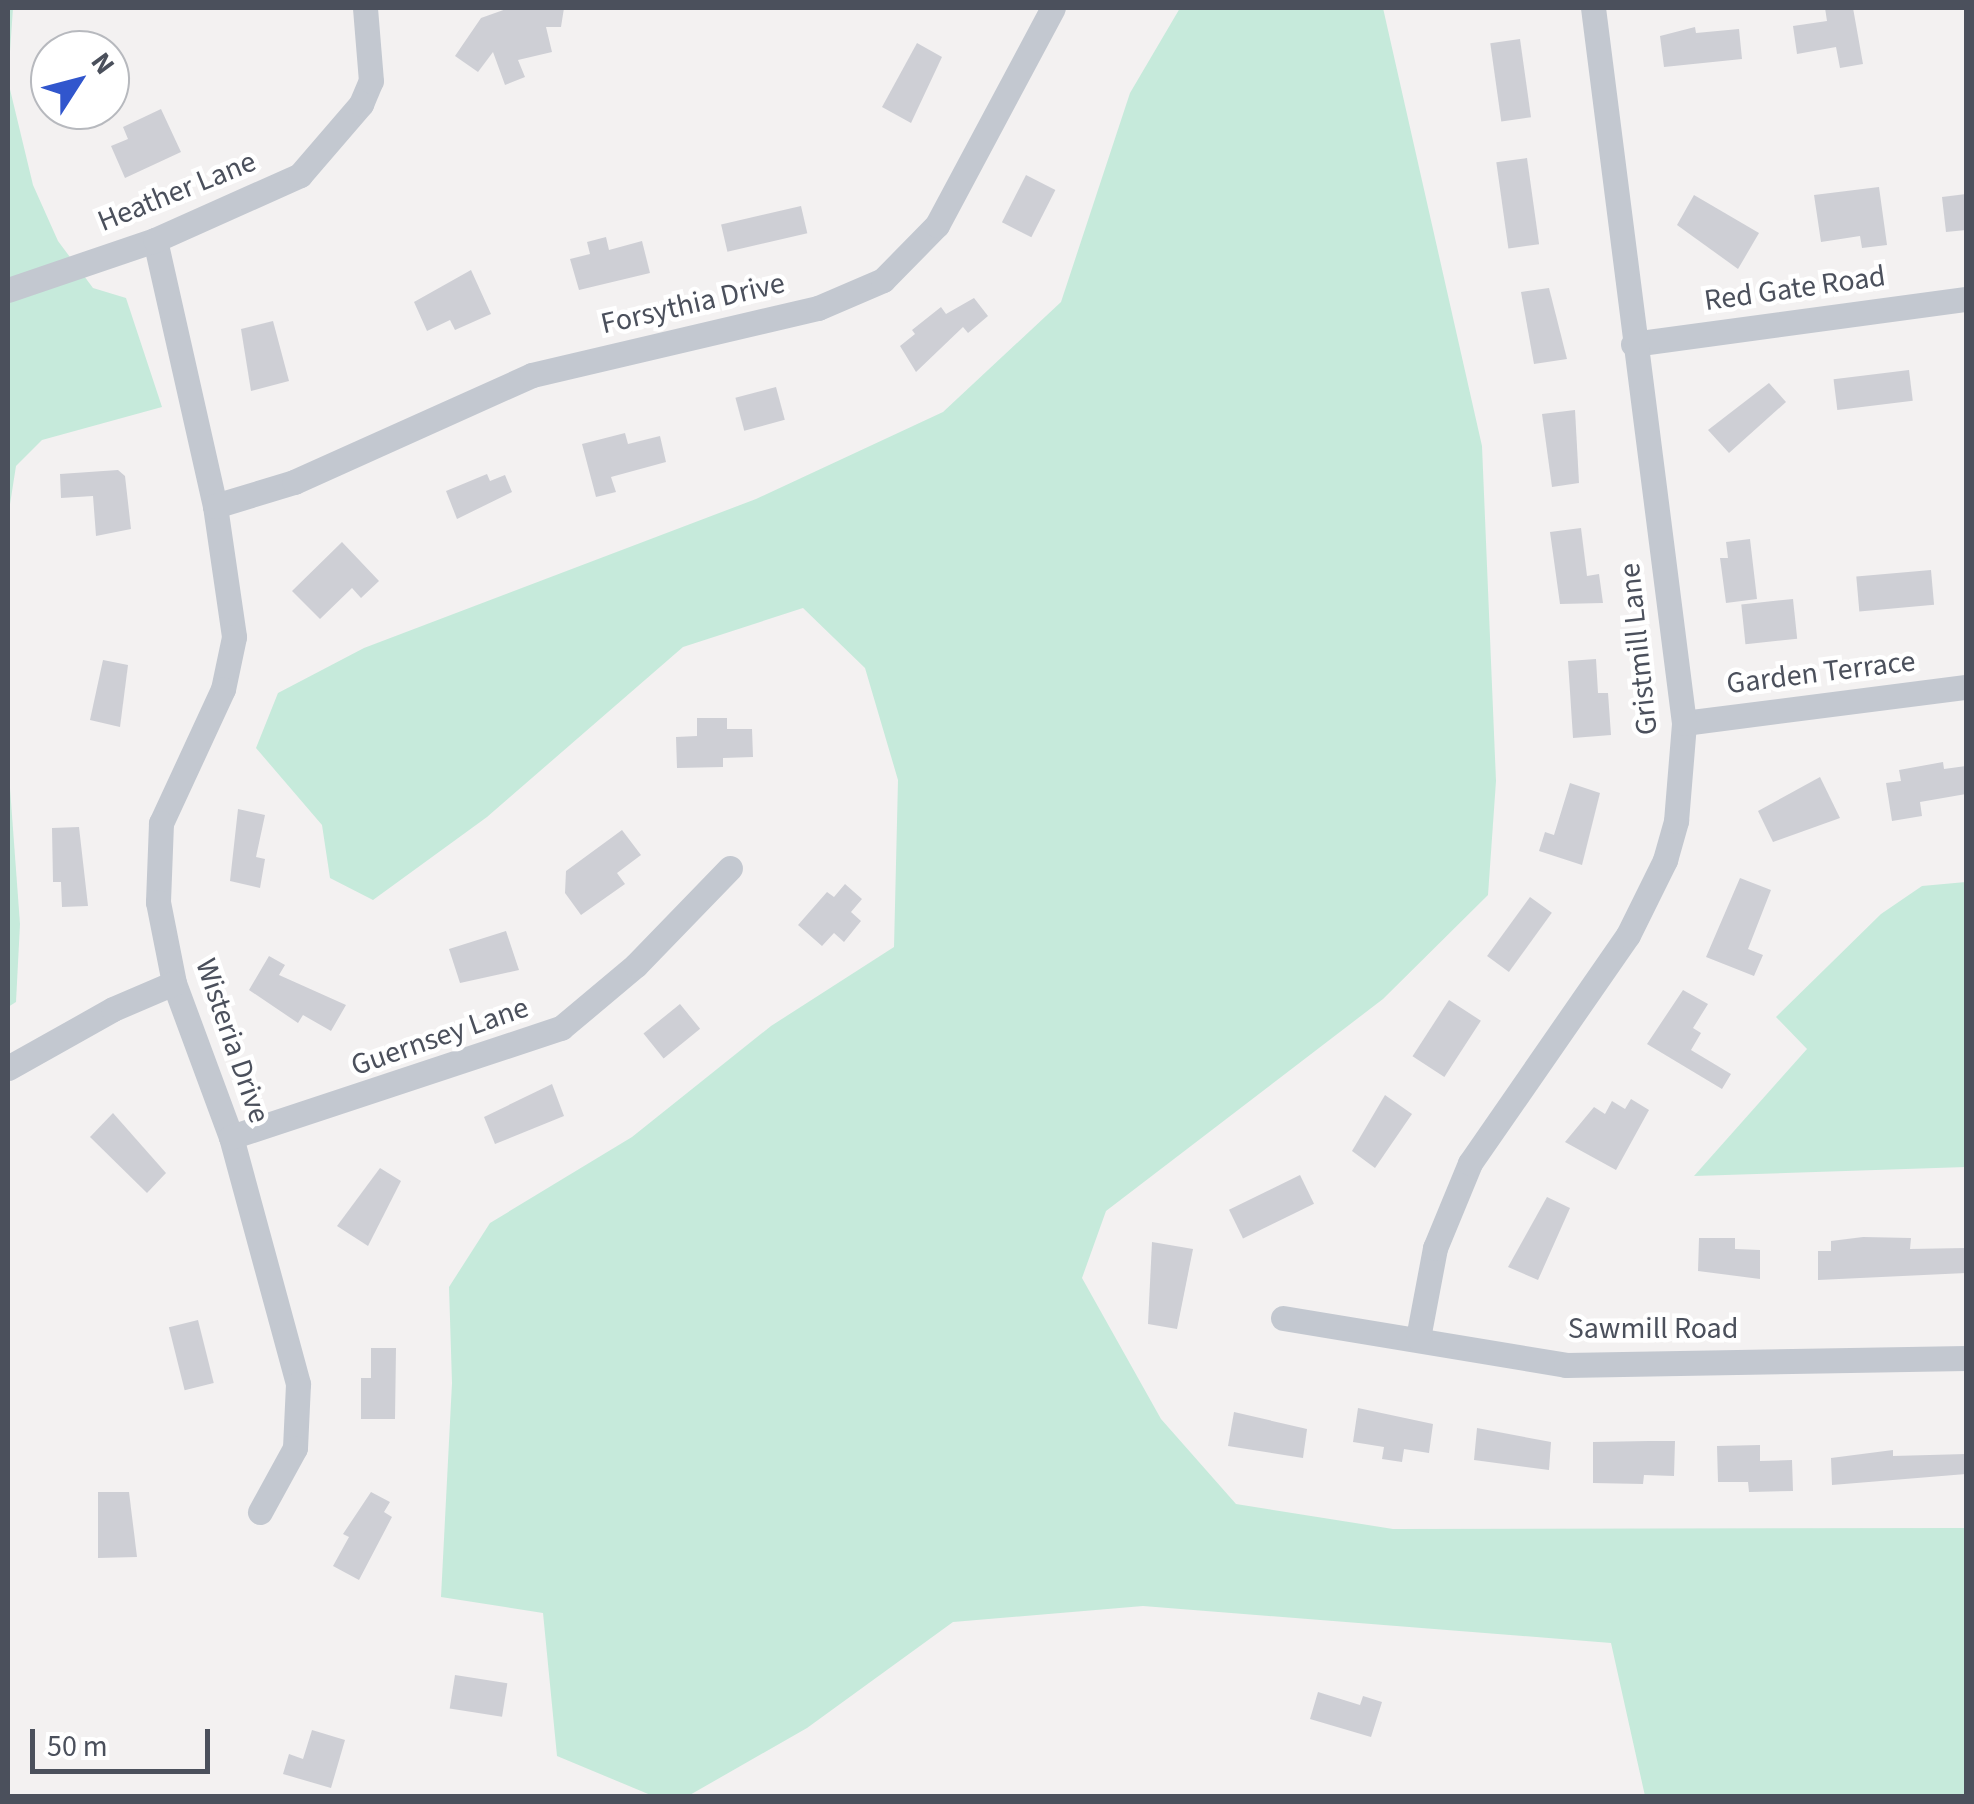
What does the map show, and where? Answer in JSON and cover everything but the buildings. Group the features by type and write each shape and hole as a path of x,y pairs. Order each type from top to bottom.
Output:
{"street":[{"name":"Heather Lane","path":"8,290 155,240 255,200 318,158 371,81 364,8"},
{"name":"Forsythia Drive","path":"215,506 294,482 515,381 818,308 882,280 938,225 1053,8"},
{"name":"Gristmill Lane","path":"1418,1338 1435,1248 1470,1163 1628,934 1666,860 1684,724 1593,8"},
{"name":"Wisteria Drive","path":"155,240 215,506 234,637 223,689 161,823 158,902 174,983 231,1137 298,1384 295,1448 260,1512"},
{"name":"Red Gate Road","path":"1633,344 1966,299"},
{"name":"Garden Terrace","path":"1684,724 1966,687"},
{"name":"Guernsey Lane","path":"231,1137 561,1028 636,966 730,868"},
{"path":"8,1068 113,1008 174,983"},
{"name":"Sawmill Road","path":"1283,1318 1566,1364 1966,1358"}],"green space":[{"path":"8,8 13,8 8,81"},
{"path":"1180,8 1383,8 1482,446 1496,781 1488,895 1383,999 1106,1211 1082,1278 1161,1419 1236,1504 1393,1529 1966,1528 1966,1796 1645,1796 1611,1643 1143,1606 953,1622 807,1728 688,1796 653,1796 557,1756 543,1613 441,1597 452,1383 449,1287 490,1223 632,1137 771,1026 894,947 898,780 865,668 803,608 683,647 487,817 373,900 330,878 322,825 256,748 278,693 364,648 756,499 943,412 1061,302 1130,93"},
{"path":"8,81 33,185 58,241 93,288 126,298 162,407 42,440 16,466 8,517"},
{"path":"8,761 20,924 16,1002 8,1007"},
{"path":"1966,882 1966,1167 1694,1176 1807,1049 1776,1017 1881,914 1922,886"}]}
